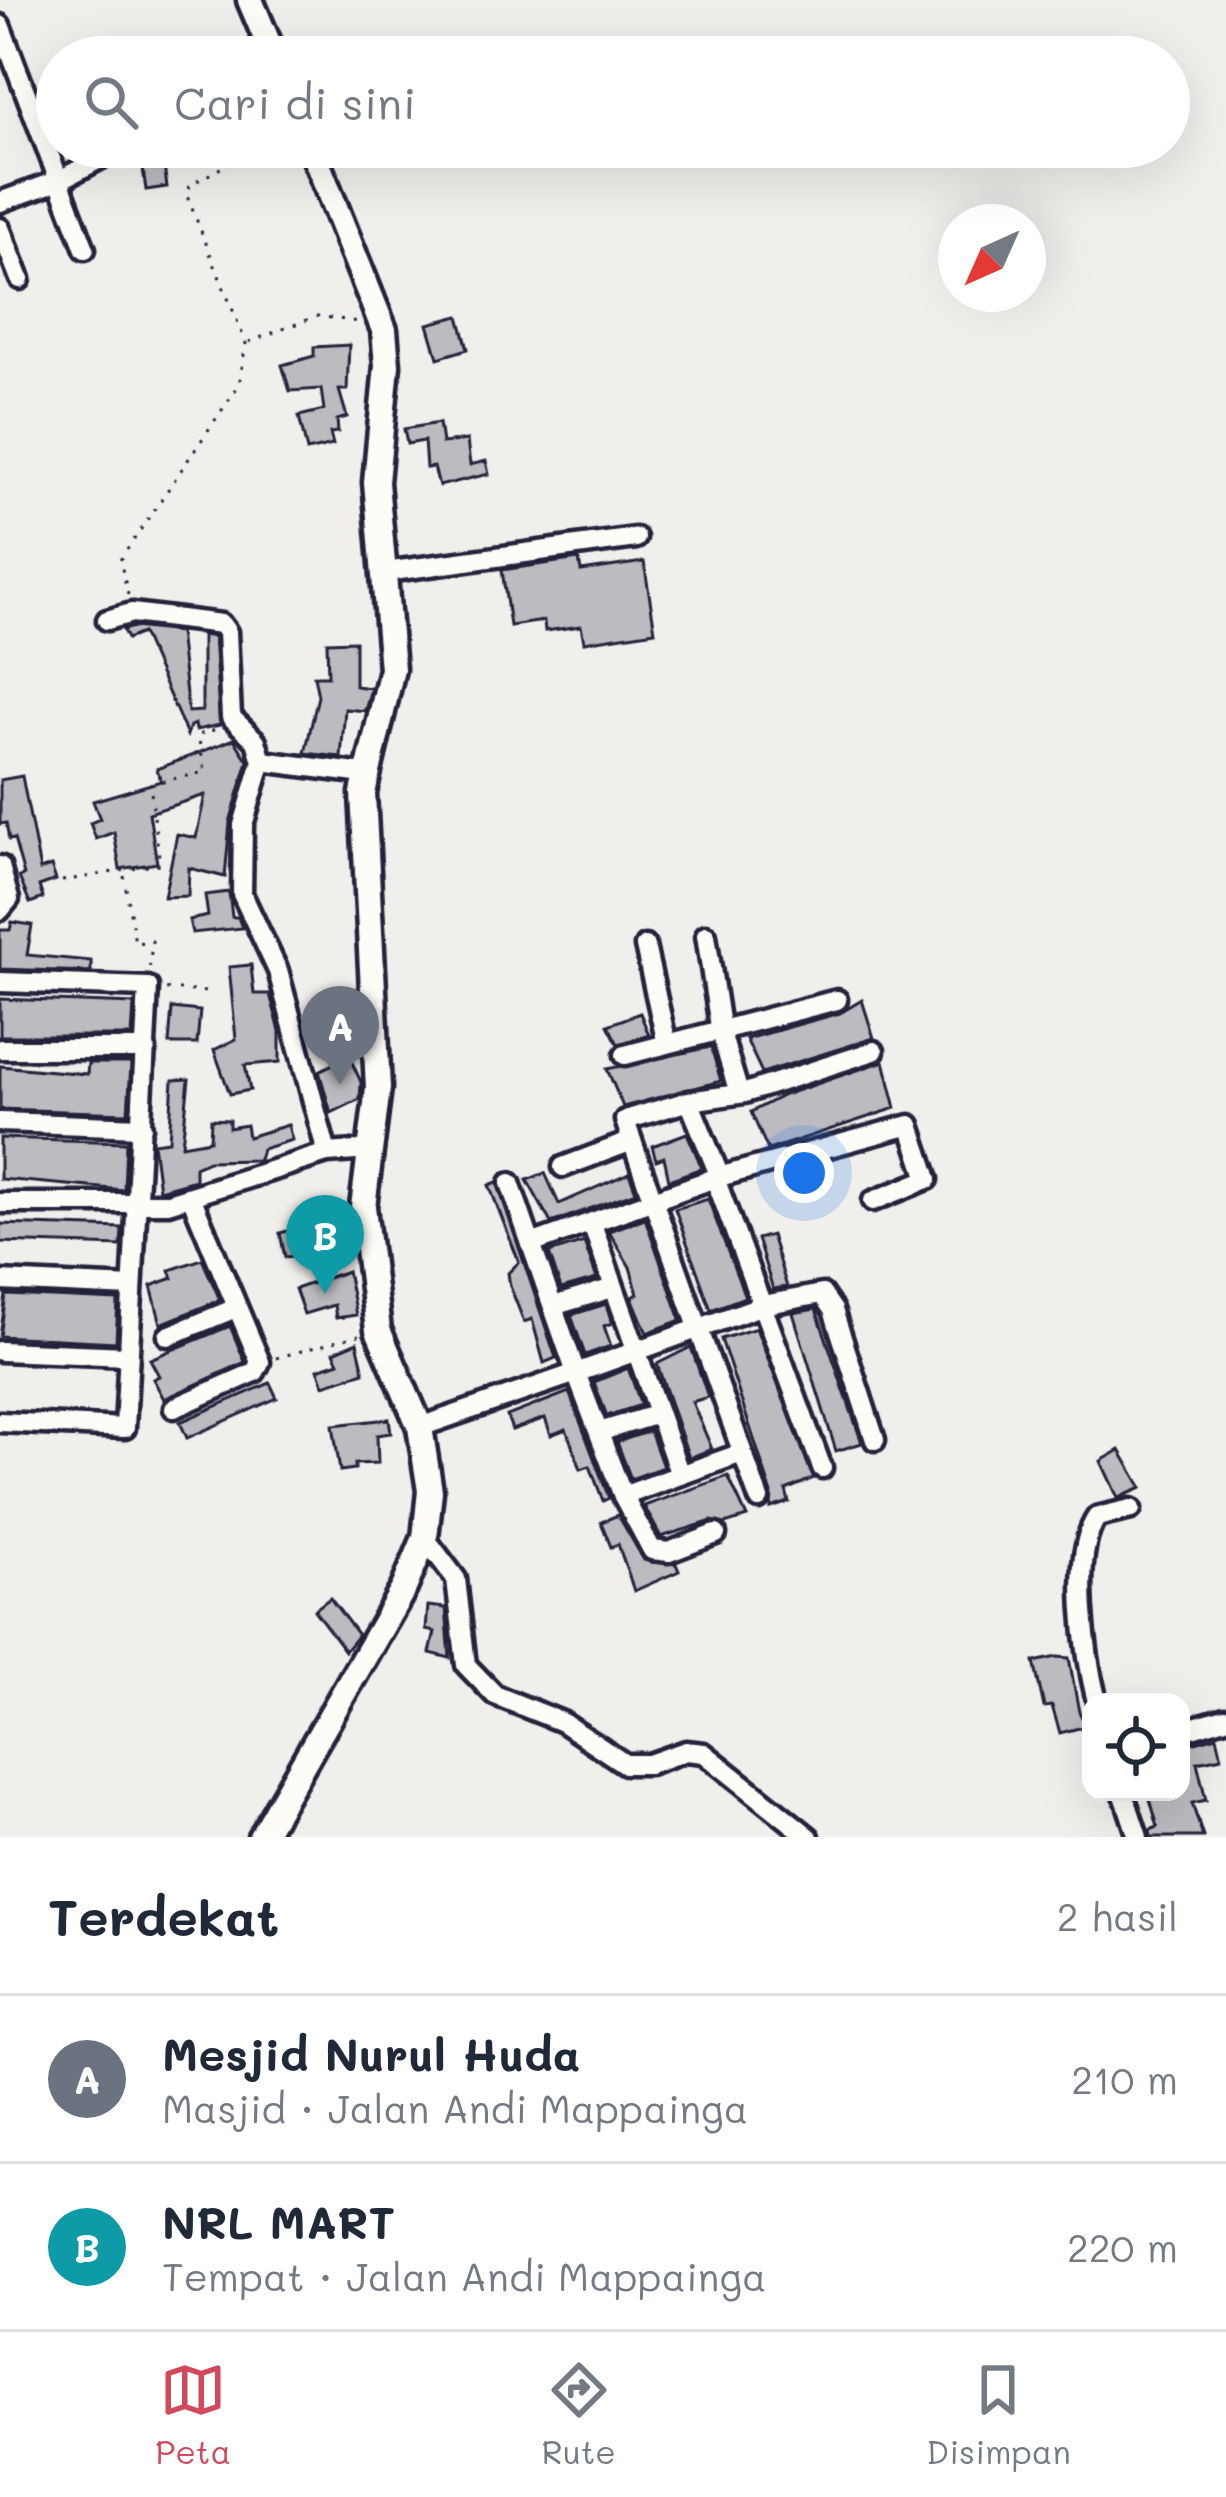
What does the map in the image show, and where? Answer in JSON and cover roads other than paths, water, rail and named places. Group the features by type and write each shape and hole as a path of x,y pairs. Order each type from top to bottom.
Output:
{"main road":[{"path":"250,0 265,36"},
{"path":"261,1837 404,1588 425,1538 430,1491 420,1426 378,1330 363,1207 378,1088 364,774 391,681 376,468 387,365 384,330 319,168"}],"street":[{"path":"0,25 36,117"},
{"path":"56,168 86,249"},
{"path":"0,202 81,168"},
{"path":"0,228 20,279"},
{"path":"385,572 636,538"},
{"path":"107,620 132,613 221,624 227,632 233,723 256,741 262,761 243,825 242,894 278,971 326,1153"},
{"path":"262,761 364,774"},
{"path":"0,866 9,898 0,910"},
{"path":"706,935 721,1033 737,1090"},
{"path":"645,946 667,1045"},
{"path":"0,982 148,987 125,1427 0,1422"},
{"path":"625,1055 837,1000"},
{"path":"0,1049 146,1049"},
{"path":"759,1499 625,1120 737,1090 745,1094 874,1051"},
{"path":"689,1101 822,1468"},
{"path":"0,1122 142,1127"},
{"path":"531,1244 717,1178 910,1125 928,1179 873,1201"},
{"path":"563,1167 632,1141"},
{"path":"0,1203 136,1206 192,1199 326,1153 371,1150"},
{"path":"509,1183 623,1496 652,1550 670,1552 716,1534"},
{"path":"174,1408 255,1372 260,1362 192,1199"},
{"path":"592,1224 680,1475"},
{"path":"0,1281 132,1287"},
{"path":"553,1306 613,1288"},
{"path":"420,1426 763,1305 813,1293 828,1300 875,1440"},
{"path":"168,1336 236,1308"},
{"path":"0,1351 128,1356"},
{"path":"599,1432 658,1414"},
{"path":"623,1496 742,1453"},
{"path":"1096,1693 1084,1624 1087,1538 1097,1516 1131,1509"},
{"path":"425,1538 456,1579 466,1665 495,1695 562,1722 625,1764 649,1764 686,1751 704,1753 809,1837"},
{"path":"1190,1728 1226,1718"},
{"path":"1126,1801 1138,1837"}],"place":[{"name":"Mesjid Nurul Huda","path":"340,1085"},
{"name":"NRL MART","path":"325,1294"}]}
